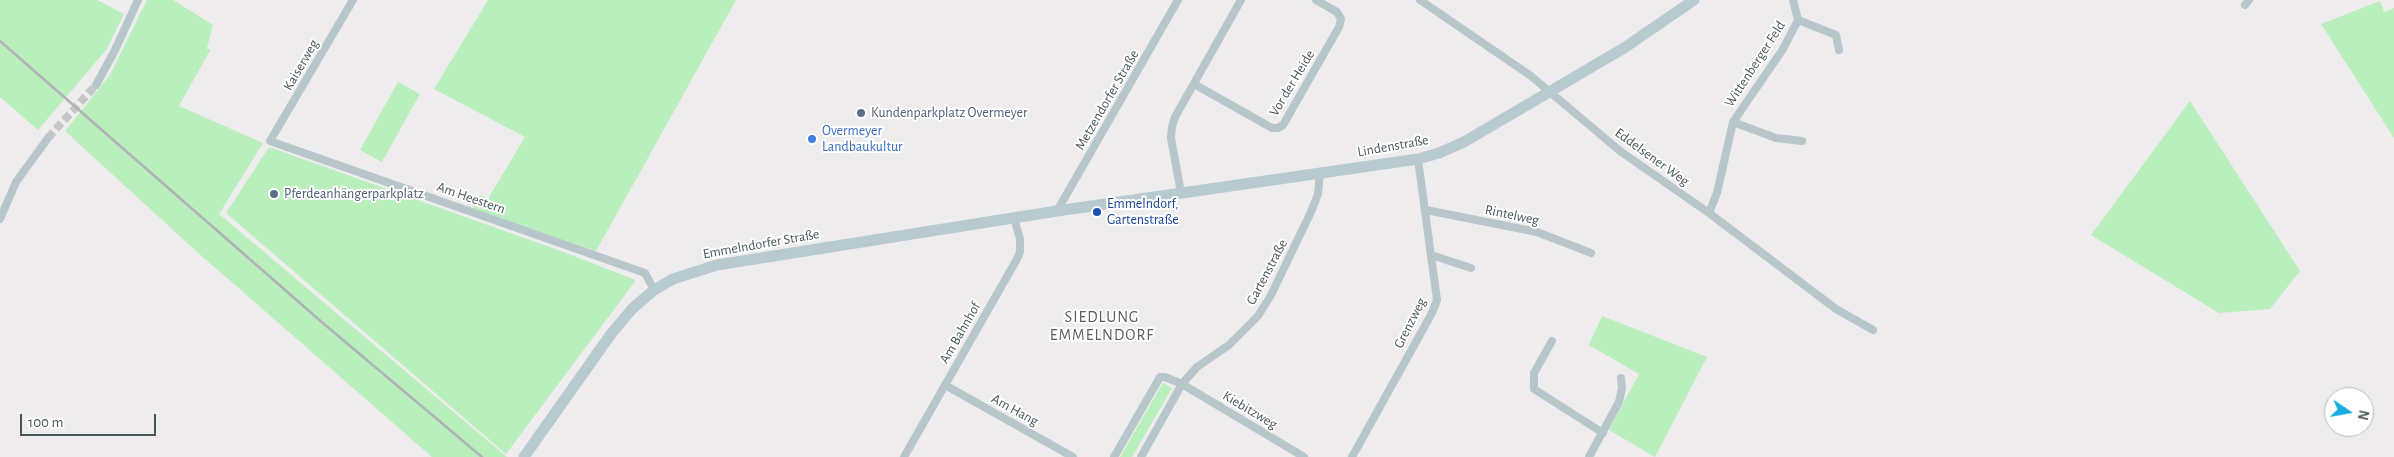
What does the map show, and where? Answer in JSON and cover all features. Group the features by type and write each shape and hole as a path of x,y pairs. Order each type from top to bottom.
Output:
{"street":[{"path":"96,85 115,50 138,0"},
{"name":"Kaiserweg","path":"270,142 353,0"},
{"name":"Metzendorfer Straße","path":"1057,211 1178,0"},
{"path":"1181,194 1171,138 1172,127 1241,0"},
{"name":"Vor der Heide","path":"1194,84 1272,128 1278,128 1283,125 1339,27 1341,19 1337,12 1316,0"},
{"name":"Eddelsener Weg","path":"1420,0 1551,91 1614,147 1709,213 1836,309 1873,330"},
{"name":"Lindenstraße","path":"1057,211 1257,184 1320,172 1418,159 1458,145 1624,48 1694,0"},
{"name":"Wittenberger Feld","path":"1709,213 1717,193 1733,122 1783,49 1798,20 1793,0"},
{"name":"Wittenberger Feld","path":"1798,20 1836,35 1838,50"},
{"name":"Wittenberger Feld","path":"1733,122 1776,138 1802,142"},
{"path":"0,219 16,182 48,138"},
{"name":"Am Heestern","path":"270,142 645,273 654,290"},
{"name":"Grenzweg","path":"1352,457 1432,314 1437,300 1418,159"},
{"name":"Gartenstraße","path":"1141,457 1182,384 1197,366 1230,345 1258,316 1271,295 1312,212 1318,194 1320,172"},
{"name":"Rintelweg","path":"1426,210 1537,232 1591,253"},
{"name":"Emmelndorfer Straße","path":"524,457 611,334 632,309 654,290 673,279 717,265 1057,211"},
{"name":"Am Bahnhof","path":"904,457 1017,259 1020,252 1020,239 1014,218"},
{"path":"1431,255 1471,268"},
{"path":"1552,341 1534,373 1534,389 1603,433"},
{"path":"1114,457 1160,377 1165,377 1182,384"},
{"path":"1589,457 1618,402 1622,388 1621,378"},
{"name":"Kiebitzweg","path":"1182,384 1304,457"},
{"name":"Am Hang","path":"945,385 1073,457"}],"green space":[{"path":"0,0 97,0 124,14 107,49 38,130 0,97"},
{"path":"147,0 173,0 213,25 207,48 210,50 179,106 263,143 219,214 507,457 432,457 196,251 65,131 110,75"},
{"path":"488,0 736,0 596,251 478,212 473,208 480,195 488,199 525,137 434,89"},
{"path":"2380,1 2384,12 2394,8 2394,138 2321,24"},
{"path":"398,82 420,94 382,162 360,150"},
{"path":"2190,101 2300,271 2270,309 2219,313 2091,235"},
{"path":"269,147 558,250 636,280 506,454 226,213"},
{"path":"1602,316 1707,357 1655,457 1609,430 1639,374 1589,345"},
{"path":"1163,383 1172,388 1132,457 1120,457"}],"tunnel":[{"path":"48,138 96,85"}],"railway":[{"path":"0,41 324,324 482,457"}],"place":[{"name":"Kundenparkplatz Overmeyer","path":"861,113"},
{"name":"Overmeyer Landbaukultur","path":"812,139"},
{"name":"Pferdeanhängerparkplatz","path":"274,194"},
{"name":"Emmelndorf, Gartenstraße","path":"1097,212"}],"district":[{"name":"SIEDLUNG EMMELNDORF","path":"1102,326"}]}
